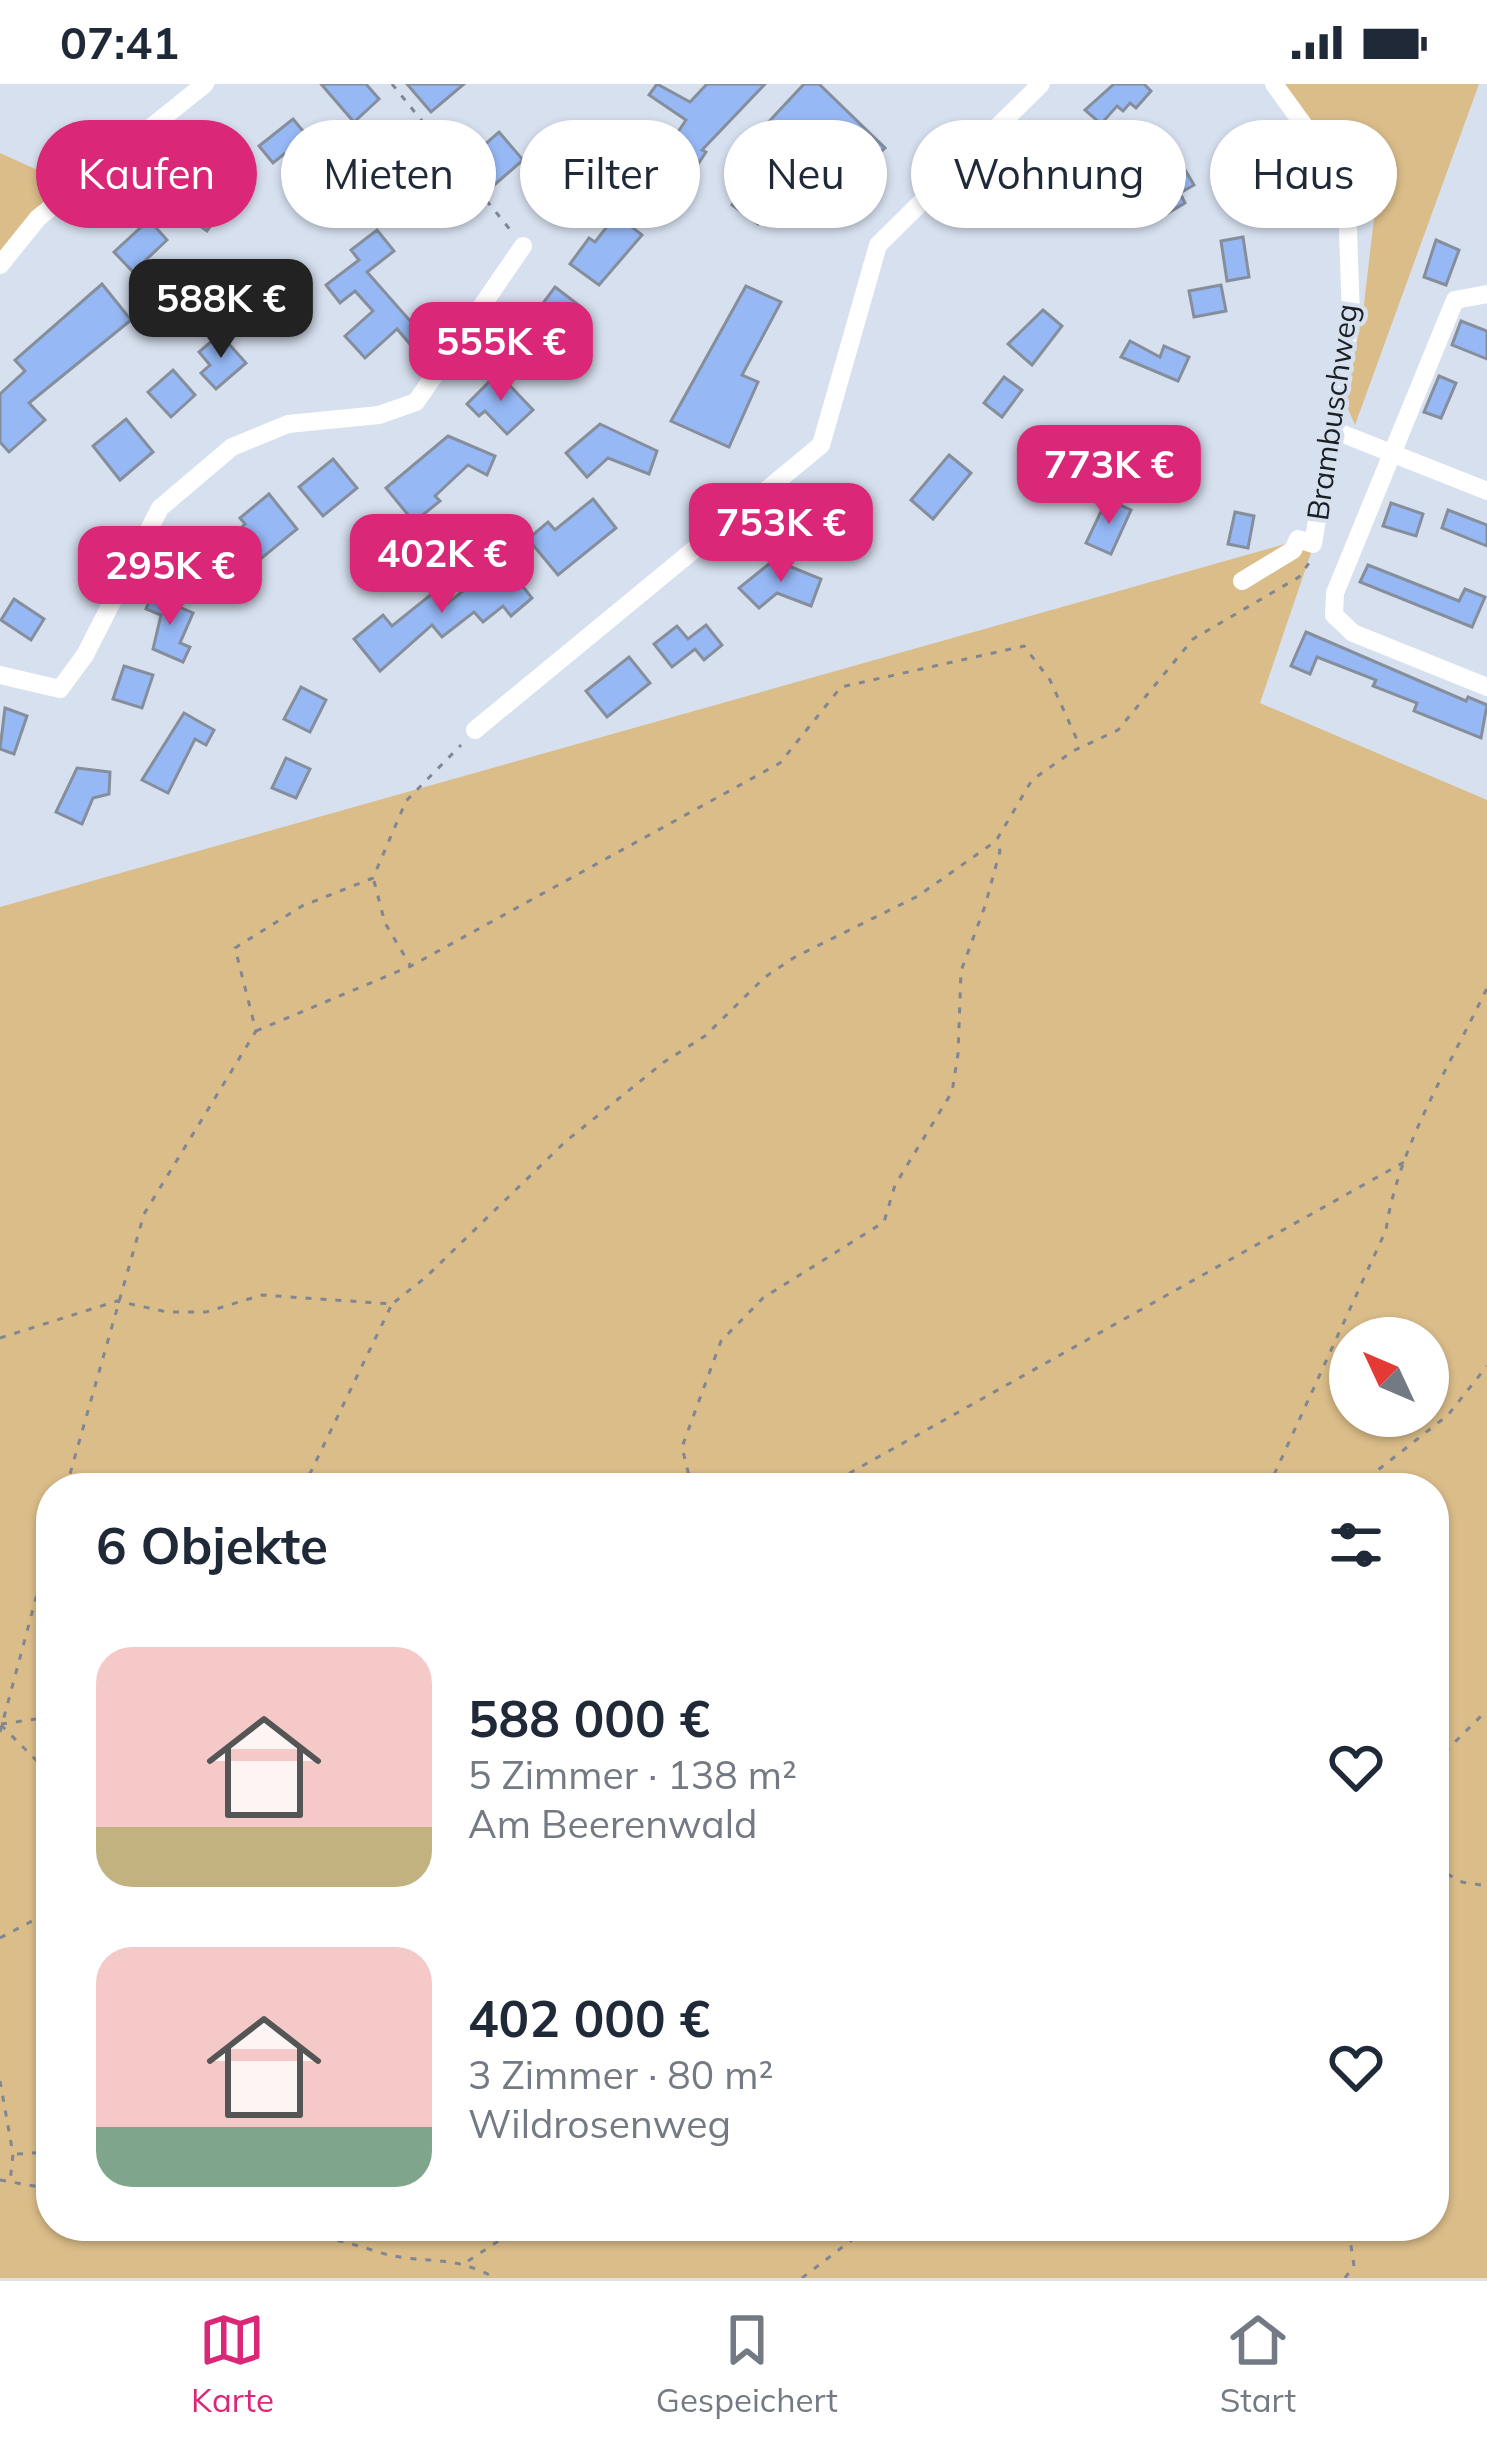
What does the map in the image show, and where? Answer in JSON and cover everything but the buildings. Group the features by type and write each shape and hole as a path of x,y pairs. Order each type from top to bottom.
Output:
{"street":[{"path":"0,265 38,218 205,84"},
{"path":"475,730 820,445 878,244 1041,84"},
{"name":"Brambuschweg","path":"1274,84 1304,124 1347,202 1352,317 1312,544"},
{"path":"0,675 60,689 96,635 160,508 232,447 288,424 379,415 416,402 523,246"},
{"path":"1487,294 1455,300 1335,593 1334,615 1353,633 1487,688"},
{"path":"1334,430 1487,491"},
{"path":"1242,581 1293,550 1298,539 1312,544"}],"path":[{"path":"392,84 523,246"},
{"path":"310,1473 392,1304 565,1142 664,1062 705,1036 765,977 917,896 996,841 1033,781 1081,747 1118,730 1193,639 1299,577 1311,560 1312,544"},
{"path":"70,1473 145,1214 256,1031 411,966 780,763 841,687 1024,646 1051,680 1081,747"},
{"path":"411,966 386,923 373,878 406,801 475,730"},
{"path":"688,1473 682,1447 721,1341 763,1298 884,1222 895,1185 952,1092 961,971 990,888 1000,850 996,841"},
{"path":"256,1031 235,948 302,906 373,878"},
{"path":"1275,1473 1386,1230 1390,1198 1406,1161 1487,988"},
{"path":"850,1473 1406,1161"},
{"path":"0,1338 117,1301 167,1312 206,1312 262,1295 392,1304"},
{"path":"1374,1473 1448,1415 1487,1366"},
{"path":"0,1732 36,1596"},
{"path":"1449,1748 1487,1710"},
{"path":"0,1724 36,1720"},
{"path":"0,1724 36,1760"},
{"path":"1449,1875 1487,1886"},
{"path":"0,1937 36,1919"},
{"path":"0,2080 14,2154 10,2182"},
{"path":"14,2154 36,2153"},
{"path":"0,2180 36,2186"},
{"path":"350,2241 375,2251 466,2262 495,2278"},
{"path":"466,2262 498,2241"},
{"path":"802,2278 850,2241"},
{"path":"1345,2278 1354,2266 1350,2241"}],"shaded area":[{"path":"1283,84 1479,84 1355,425 1345,402 1373,228 1397,228 1397,120 1309,120"},
{"path":"0,153 36,169 36,228 0,265"},
{"path":"1317,535 1260,703 1487,800 1487,2278 0,2278 0,907"}]}
